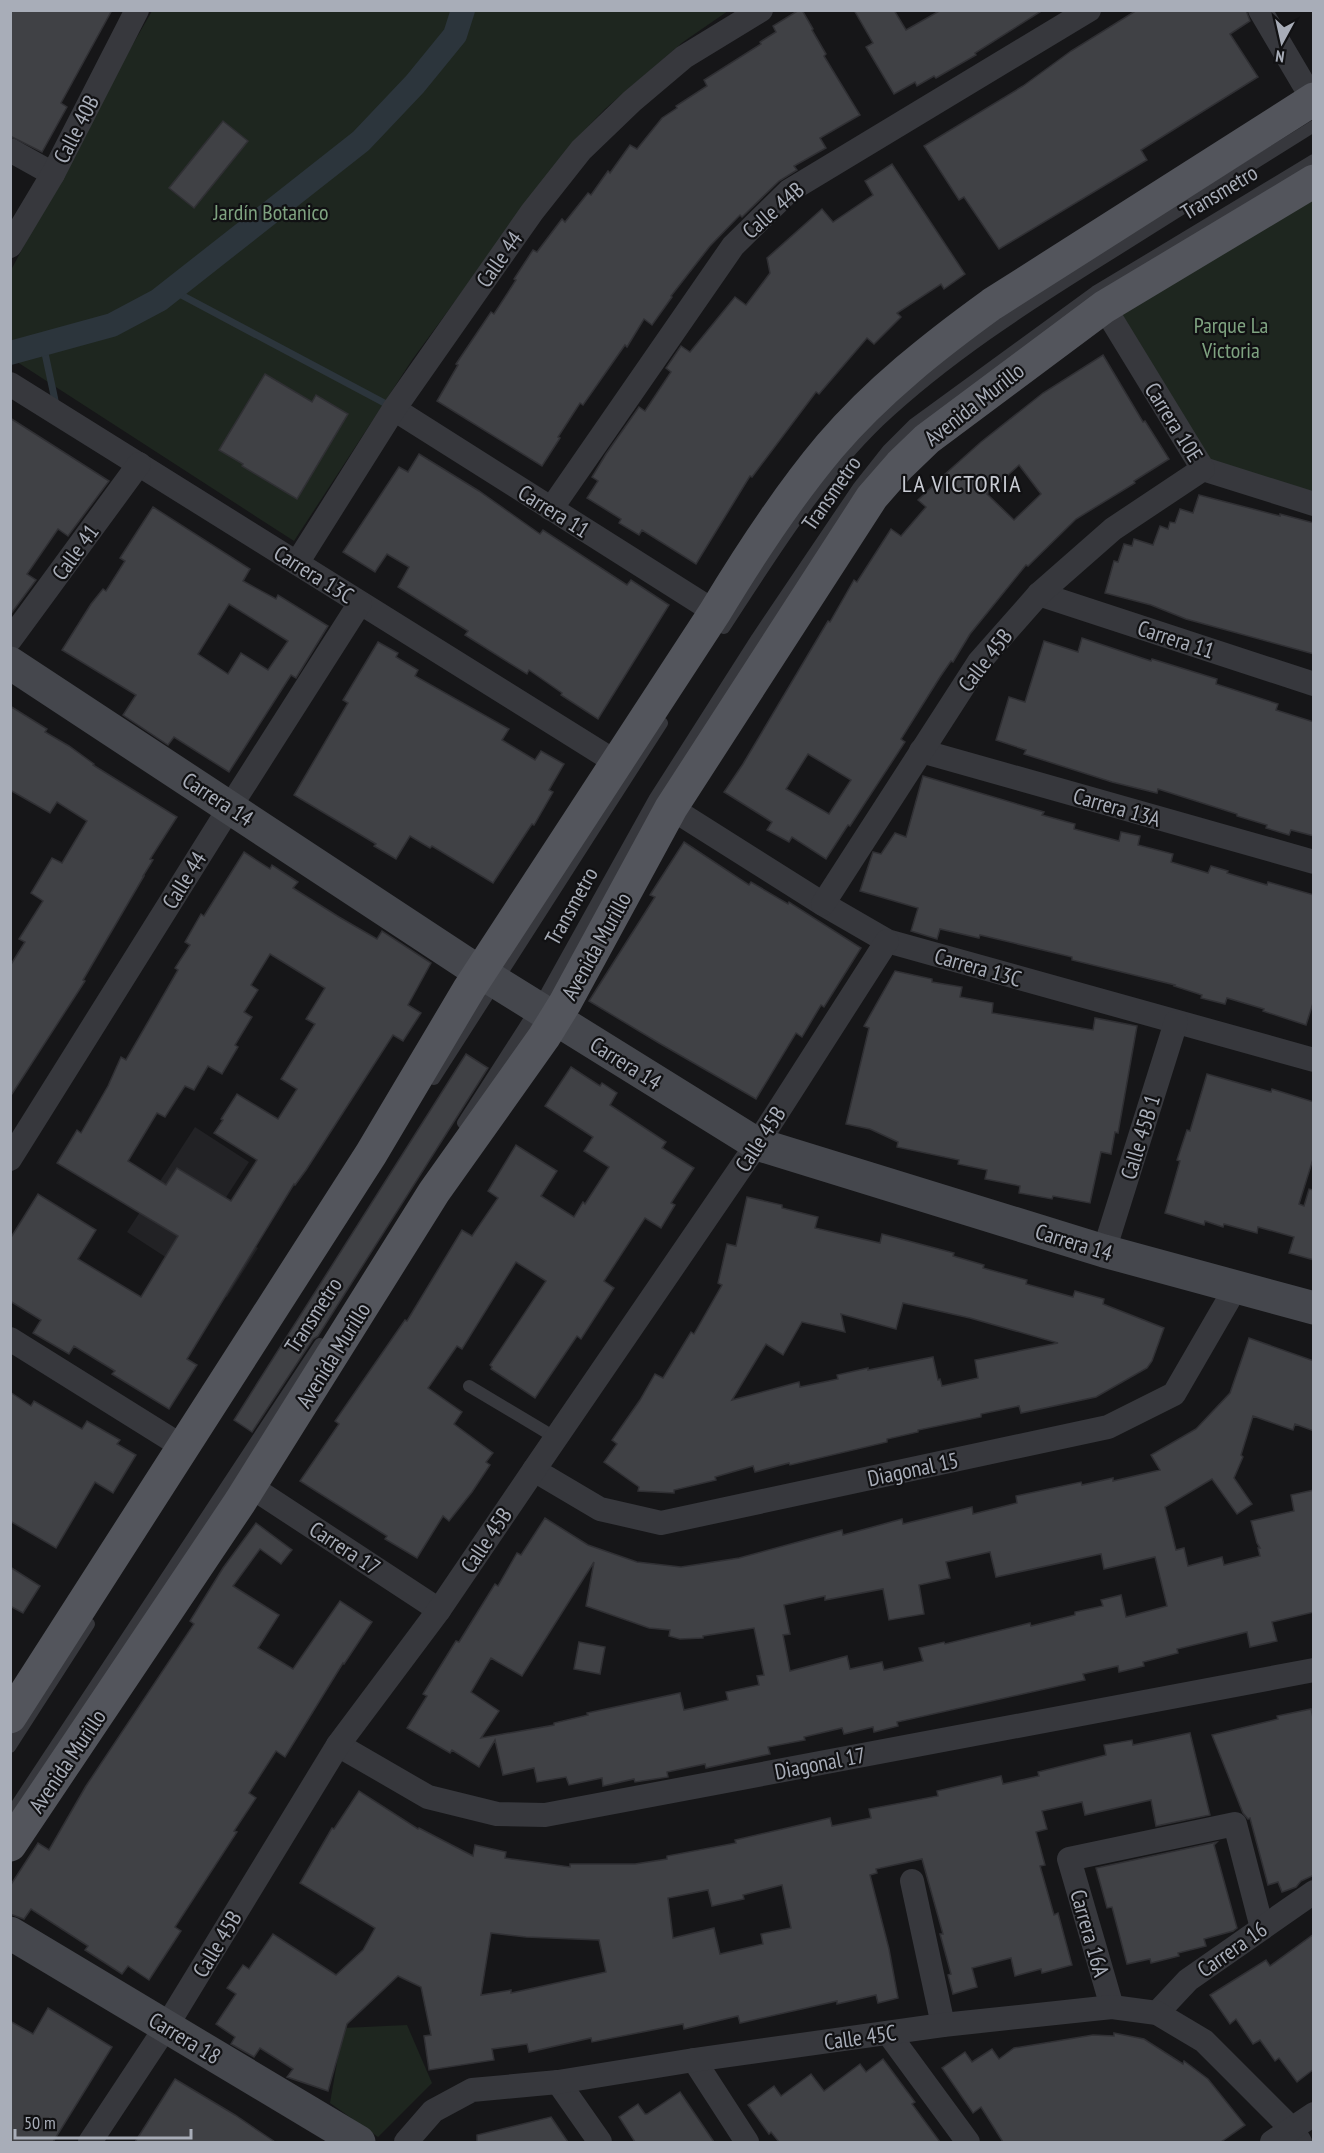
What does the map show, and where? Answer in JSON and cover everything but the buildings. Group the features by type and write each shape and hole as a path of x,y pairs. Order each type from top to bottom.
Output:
{"main road":[{"path":"10,1717 371,1154 488,976 617,763 716,625 752,551 824,454 888,386 956,330 992,304 1313,100"},
{"name":"Avenida Murillo","path":"10,1845 250,1486 546,1014 671,808 872,497 927,439 1104,307 1314,181"}],"street":[{"name":"Calle 40B","path":"10,246 52,174 137,10"},
{"name":"Calle 44","path":"297,563 394,409 532,212 581,150 632,101 684,57 761,10"},
{"name":"Calle 44B","path":"551,509 733,246 789,191 1089,10"},
{"path":"1260,10 1313,100"},
{"path":"10,150 52,174"},
{"name":"Carrera 10E","path":"1104,307 1203,469 1314,504"},
{"name":"Carrera 13C","path":"10,384 617,763"},
{"name":"Carrera 11","path":"394,409 551,509 716,625"},
{"name":"Calle 41","path":"10,640 139,464"},
{"name":"Calle 45B","path":"823,904 979,662 1039,594 1113,529 1203,469"},
{"name":"Carrera 11","path":"1039,594 1314,684"},
{"name":"Calle 44","path":"10,1160 18,1133 360,603"},
{"name":"Carrera 14","path":"10,663 546,1014 757,1144 1104,1251 1314,1308"},
{"name":"Carrera 13A","path":"921,751 1314,862"},
{"name":"Carrera 13C","path":"671,808 823,904 887,941 1176,1022 1312,1056"},
{"name":"Calle 45B","path":"90,2142 166,2027 338,1744 439,1610 757,1144 887,941"},
{"name":"Calle 45B 1","path":"1104,1251 1176,1022"},
{"name":"Diagonal 15","path":"534,1470 600,1509 661,1523 1108,1427 1174,1394 1236,1287"},
{"path":"10,1339 183,1447"},
{"name":"Carrera 17","path":"250,1486 439,1610"},
{"name":"Diagonal 17","path":"338,1744 428,1797 497,1814 545,1815 1314,1670"},
{"name":"Carrera 16A","path":"1112,2007 1069,1859 1235,1824 1262,1928"},
{"path":"912,1881 943,2025"},
{"name":"Carrera 16","path":"1157,2013 1188,1980 1314,1892"},
{"name":"Carrera 18","path":"10,1933 359,2142"},
{"name":"Calle 45C","path":"406,2142 433,2111 472,2090 558,2082 694,2060 943,2025 1112,2007 1157,2013 1204,2041 1288,2138"},
{"path":"888,2033 968,2142"},
{"path":"694,2060 747,2142"},
{"path":"558,2082 600,2142"},
{"path":"1288,2138 1314,2114"}],"lane":[{"name":"Transmetro","path":"716,625 800,513 845,458 872,429 915,390 1001,324 1314,126"},
{"name":"Transmetro","path":"455,1136 546,1014 656,798 757,638 858,488 888,450 914,424 1095,292 1314,160"},
{"name":"Transmetro","path":"428,1090 488,976 667,716"},
{"name":"Transmetro","path":"10,1815 324,1337"},
{"path":"469,1386 556,1438"},
{"path":"10,1747 93,1618"}],"shaded area":[{"path":"195,1127 249,1162 212,1219 258,1248 227,1297 127,1232"}],"green space":[{"name":"Jardín Botanico","path":"152,11 728,11 683,42 605,109 579,136 552,169 412,360 294,541 11,358 10,272 111,82"},
{"name":"Parque La Victoria","path":"1313,198 1313,494 1212,463 1116,307"},
{"path":"407,2025 432,2083 378,2137 330,2103 343,2028"}],"waterway":[{"path":"10,353 112,325 159,300 361,141 415,84 455,35 463,10"},
{"path":"172,290 390,406"},
{"path":"43,344 56,405"}],"district":[{"name":"LA VICTORIA","path":"962,483"}]}
